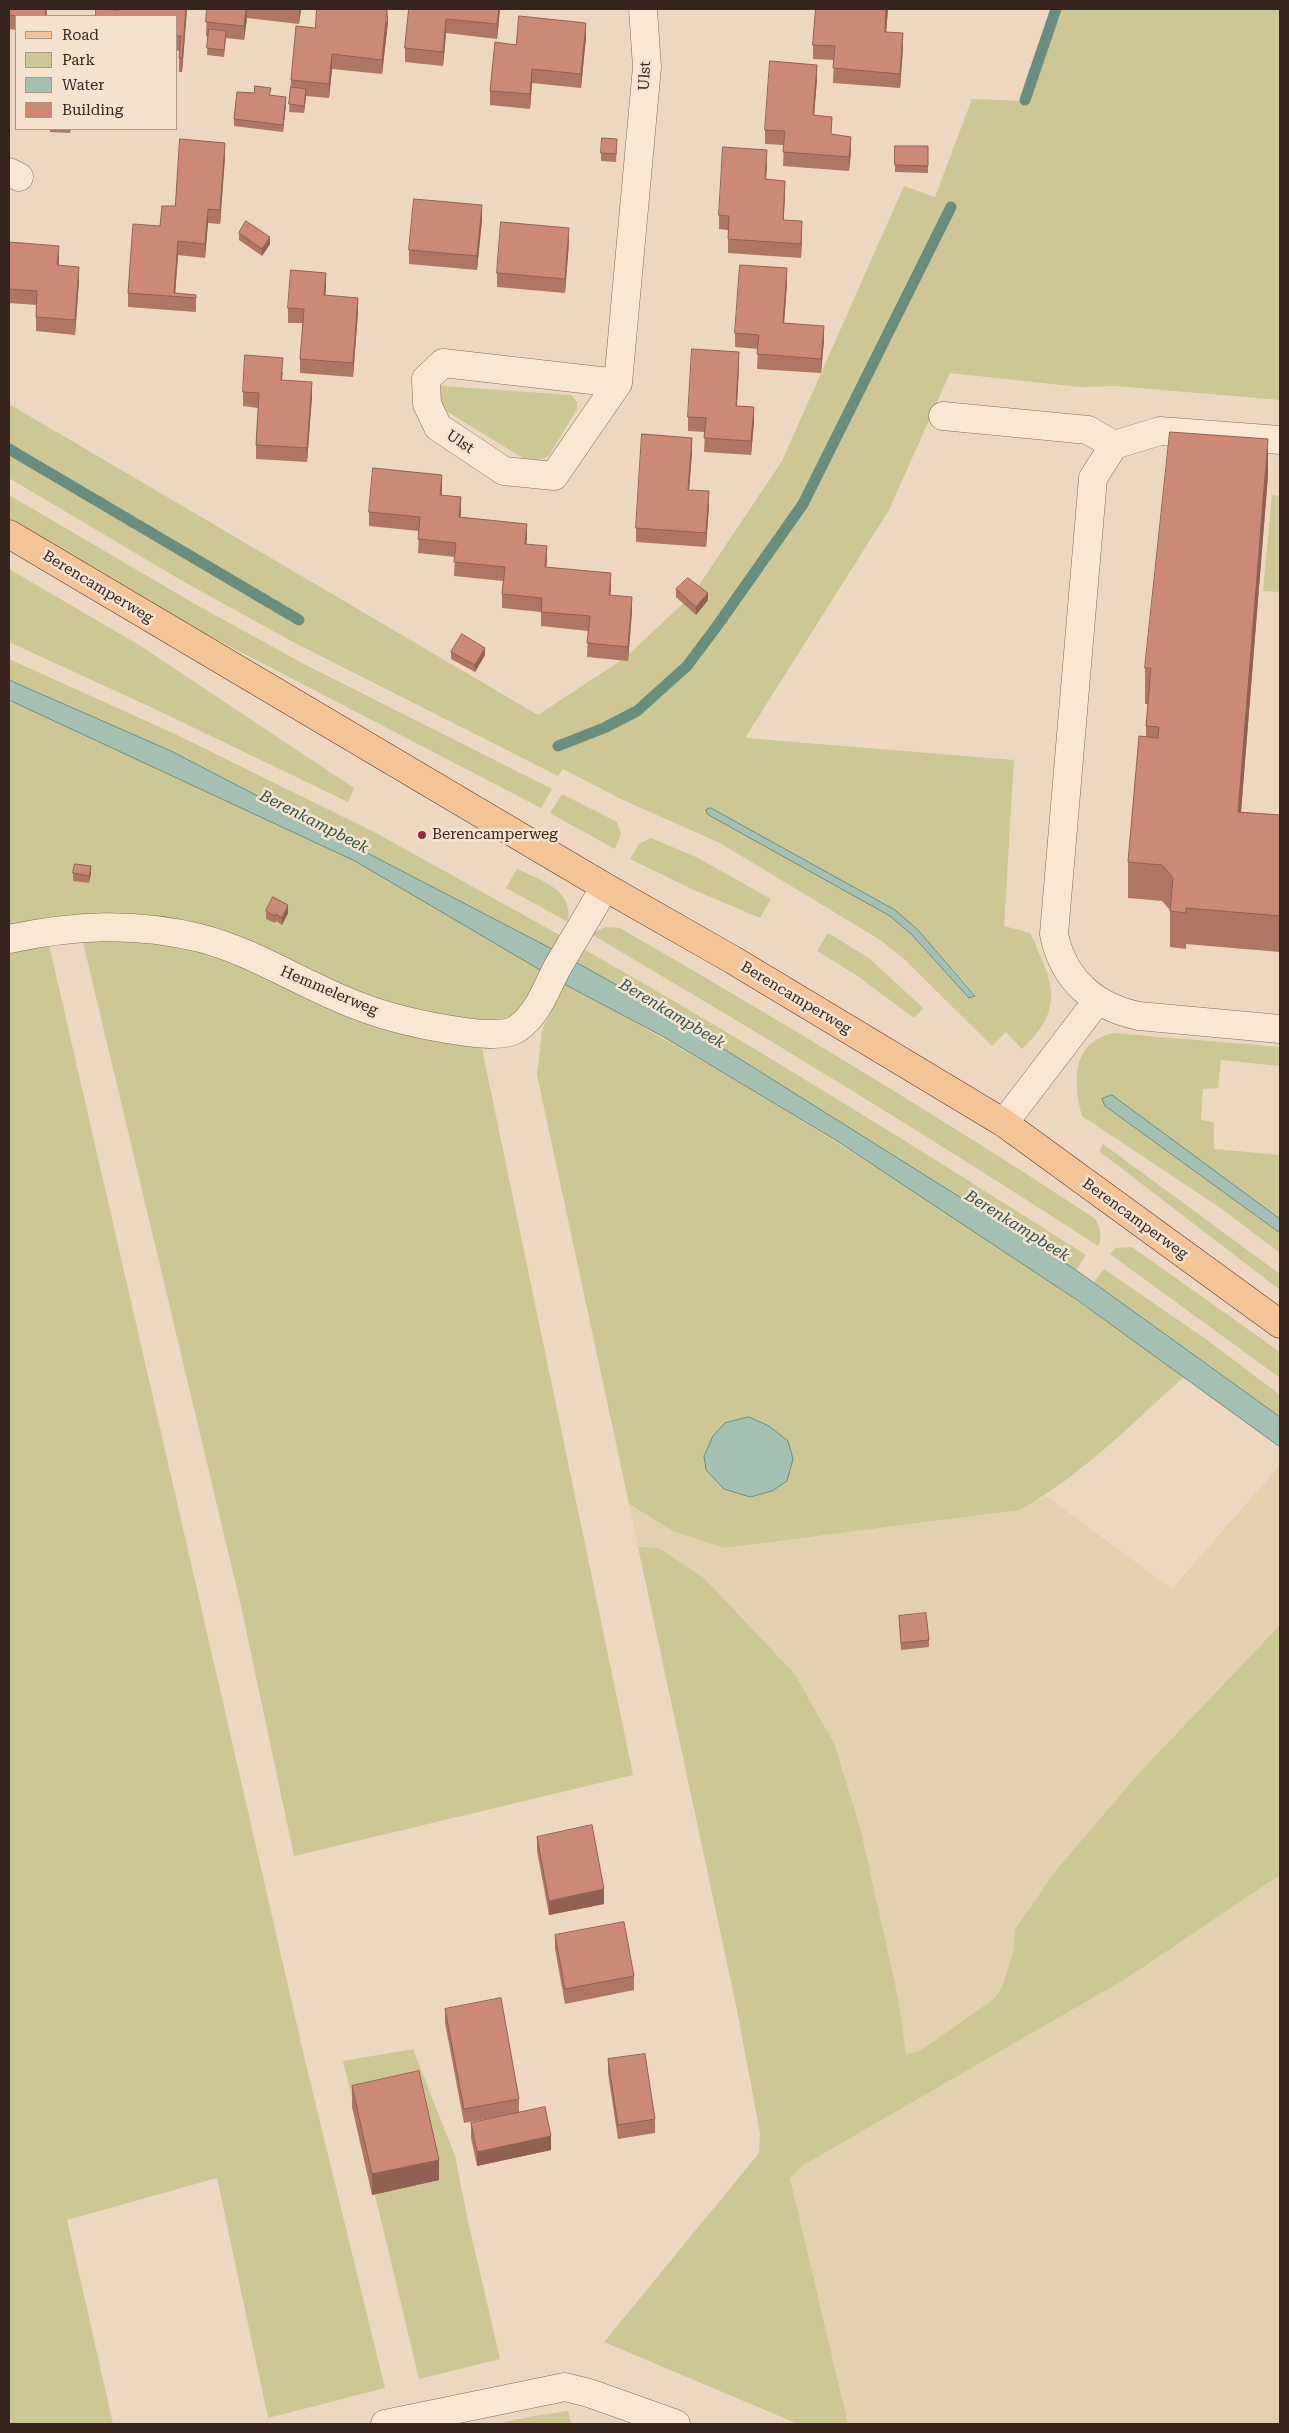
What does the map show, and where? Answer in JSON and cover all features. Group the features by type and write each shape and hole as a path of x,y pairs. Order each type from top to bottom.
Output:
{"main road":[{"name":"Berencamperweg","path":"9,534 605,887 733,960 1004,1123 1280,1324"}],"street":[{"name":"Ulst","path":"618,383 443,364 426,379 427,404 438,427 504,472 554,476 618,383 648,67 643,9"},
{"path":"943,416 1088,430 1114,445"},
{"path":"1280,440 1160,432 1114,445 1093,478 1054,934 1057,949 1070,974 1097,1002 1118,1012 1139,1016 1280,1029"},
{"name":"Hemmelerweg","path":"9,939 39,932 104,925 167,931 236,949 357,1006 429,1025 479,1033 499,1033 517,1029 535,1012 547,986 605,887"},
{"path":"1004,1123 1097,1002"},
{"path":"385,2424 564,2387 589,2393 676,2424"}],"shaded area":[{"path":"1280,1465 1280,1625 1140,1772 1057,1869 1015,1929 1013,1952 1002,1987 994,1999 918,2052 906,2054 898,1997 860,1827 834,1743 794,1673 704,1578 659,1548 638,1547 629,1504 673,1531 724,1548 1020,1510 1046,1496 1172,1589"},
{"path":"1280,1875 1280,2424 848,2424 790,2178 802,2166 1127,1978"}],"green space":[{"path":"1058,9 1280,9 1280,400 1115,386 1080,387 950,373 889,510 745,738 1014,760 1004,926 1030,933 1047,972 1051,996 1050,1007 1041,1028 1022,1049 1006,1032 992,1046 905,960 882,941 720,843 623,800 563,769 558,776 291,641 179,579 9,478 9,404 538,715 626,657 693,594 782,461 904,186 935,197 972,99 1027,101","holes":["706,812 918,930 975,996 969,998 912,935 890,916"]},
{"path":"442,386 571,395 577,402 577,409 548,457 535,461 526,460 438,406 437,393"},
{"path":"9,495 195,604 302,663 552,789 541,808 187,624 9,519"},
{"path":"1272,495 1280,496 1280,592 1263,591"},
{"path":"9,569 139,645 354,788 348,802 157,710 9,642"},
{"path":"9,659 175,734 376,833 563,937 554,950 171,751 9,680"},
{"path":"9,700 355,861 543,970 522,1011 505,1020 480,1024 357,996 261,951 9,930"},
{"path":"562,794 617,822 621,834 615,849 550,813"},
{"path":"651,838 696,857 771,899 760,918 694,890 630,859 639,844"},
{"path":"517,869 545,882 561,894 569,911 568,922 506,888"},
{"path":"605,927 620,928 680,963 800,1034 1036,1180 1094,1218 1100,1231 1098,1246 846,1087 591,934"},
{"path":"828,933 869,958 923,1008 914,1018 856,975 817,951"},
{"path":"81,934 162,937 481,1044 633,1775 294,1856 241,1606"},
{"path":"48,940 308,2073 385,2388 268,2418 217,2178 67,2220 113,2424 9,2424 9,948"},
{"path":"580,947 772,1059 1086,1255 1076,1270 665,1012 572,961"},
{"path":"564,984 644,1028 803,1121 958,1220 1185,1376 1086,1465 1020,1510 724,1548 673,1531 629,1504 537,1075 542,1030"},
{"path":"1113,1033 1280,1047 1280,1066 1221,1060 1218,1088 1203,1089 1201,1120 1214,1122 1214,1149 1280,1155 1280,1219 1228,1182 1105,1106 1280,1233 1280,1253 1222,1209 1082,1116 1077,1090 1077,1077 1078,1065 1082,1054 1089,1045 1099,1038"},
{"path":"1103,1144 1280,1274 1280,1290 1099,1151"},
{"path":"1132,1247 1280,1352 1280,1378 1110,1254 1116,1248"},
{"path":"1104,1269 1210,1342 1280,1395 1280,1417 1093,1283"},
{"path":"638,1547 659,1548 704,1578 794,1673 834,1743 860,1827 898,1997 906,2054 918,2052 994,1999 1002,1987 1013,1952 1015,1929 1057,1869 1140,1772 1280,1625 1280,1875 1127,1978 802,2166 790,2178 848,2424 798,2424 604,2342 759,2153 760,2133 737,2010"},
{"path":"413,2049 455,2156 500,2359 419,2379 343,2061"},
{"path":"568,2411 571,2424 497,2424 528,2417"}],"water":[{"path":"9,680 171,751 554,950 665,1012 1076,1270 1280,1417 1280,1447 1080,1302 837,1141 662,1036 564,984 355,861 9,700"},
{"path":"711,808 895,910 918,930 975,996 969,998 912,935 890,916 707,814 706,810"},
{"path":"1112,1095 1280,1219 1280,1233 1105,1106 1102,1099"},
{"path":"749,1417 769,1426 788,1441 793,1459 787,1481 772,1491 750,1497 724,1489 706,1470 704,1456 713,1436 725,1423"}],"building":[{"path":"9,9 46,9 45,15 9,15"},
{"path":"96,9 186,9 182,58 179,58 181,36 178,36 178,15 96,15"},
{"path":"207,9 246,9 244,26 206,22"},
{"path":"317,9 387,9 382,60 332,54 329,84 291,80 296,26 315,28"},
{"path":"409,9 499,9 497,24 446,19 443,52 405,48"},
{"path":"816,9 886,9 885,32 903,33 900,74 833,68 835,46 813,45"},
{"path":"519,16 586,23 581,74 532,69 530,94 490,91 495,42 516,45"},
{"path":"209,29 226,31 224,50 207,48"},
{"path":"770,61 817,65 813,115 832,117 831,134 851,137 849,157 783,152 785,131 765,130"},
{"path":"255,86 271,88 269,95 286,97 283,125 234,119 237,92 254,93"},
{"path":"291,87 306,89 304,106 289,104"},
{"path":"602,138 617,139 616,154 601,153"},
{"path":"180,139 225,143 220,210 208,209 205,244 178,241 174,293 196,295 196,298 128,293 133,224 160,226 162,206 175,206"},
{"path":"895,146 928,146 928,166 895,165"},
{"path":"723,147 767,150 765,179 785,181 783,220 802,221 801,244 728,239 729,216 719,215"},
{"path":"414,199 482,205 477,256 409,250"},
{"path":"246,221 270,237 262,249 239,233"},
{"path":"501,222 569,228 565,279 497,273"},
{"path":"9,242 59,246 57,265 79,267 75,320 36,317 37,291 9,289"},
{"path":"740,265 787,268 783,323 824,326 821,359 757,354 759,335 735,333"},
{"path":"291,270 326,273 324,295 358,298 353,363 300,359 304,309 288,308"},
{"path":"692,349 739,352 736,406 754,407 751,441 704,438 706,418 688,417"},
{"path":"245,355 283,358 281,380 312,382 307,448 256,445 259,393 243,392"},
{"path":"1170,432 1268,439 1238,812 1280,815 1280,916 1186,908 1186,913 1170,911 1173,878 1162,865 1128,862 1139,736 1158,738 1159,727 1146,726 1151,668 1145,668"},
{"path":"642,434 692,438 688,490 709,491 706,533 636,528"},
{"path":"373,468 442,475 440,495 461,497 459,517 527,524 525,544 547,546 545,567 611,573 609,595 632,597 628,647 587,643 590,616 541,612 542,598 502,594 505,567 454,562 456,543 418,539 420,517 369,512"},
{"path":"688,578 708,593 696,607 676,589"},
{"path":"462,634 485,648 475,665 451,652"},
{"path":"75,864 91,866 89,876 73,873"},
{"path":"273,897 288,905 282,918 266,911"},
{"path":"926,1613 929,1640 901,1643 899,1616"},
{"path":"592,1825 604,1889 549,1901 537,1837"},
{"path":"624,1922 634,1976 565,1989 555,1935"},
{"path":"501,1998 519,2099 464,2109 445,2009"},
{"path":"645,2054 655,2119 618,2125 608,2059"},
{"path":"419,2071 439,2160 372,2174 352,2086"},
{"path":"545,2107 551,2136 477,2152 471,2123"}],"waterway":[{"path":"1025,100 1056,9"},
{"path":"558,746 604,728 637,711 687,666 717,626 803,504 951,207"},
{"path":"9,449 299,620"}],"place":[{"name":"Berencamperweg","path":"422,835"}],"water label":[{"name":"Berenkampbeek","path":"314,822"},
{"name":"Berenkampbeek","path":"672,1014"},
{"name":"Berenkampbeek","path":"1017,1226"}]}
